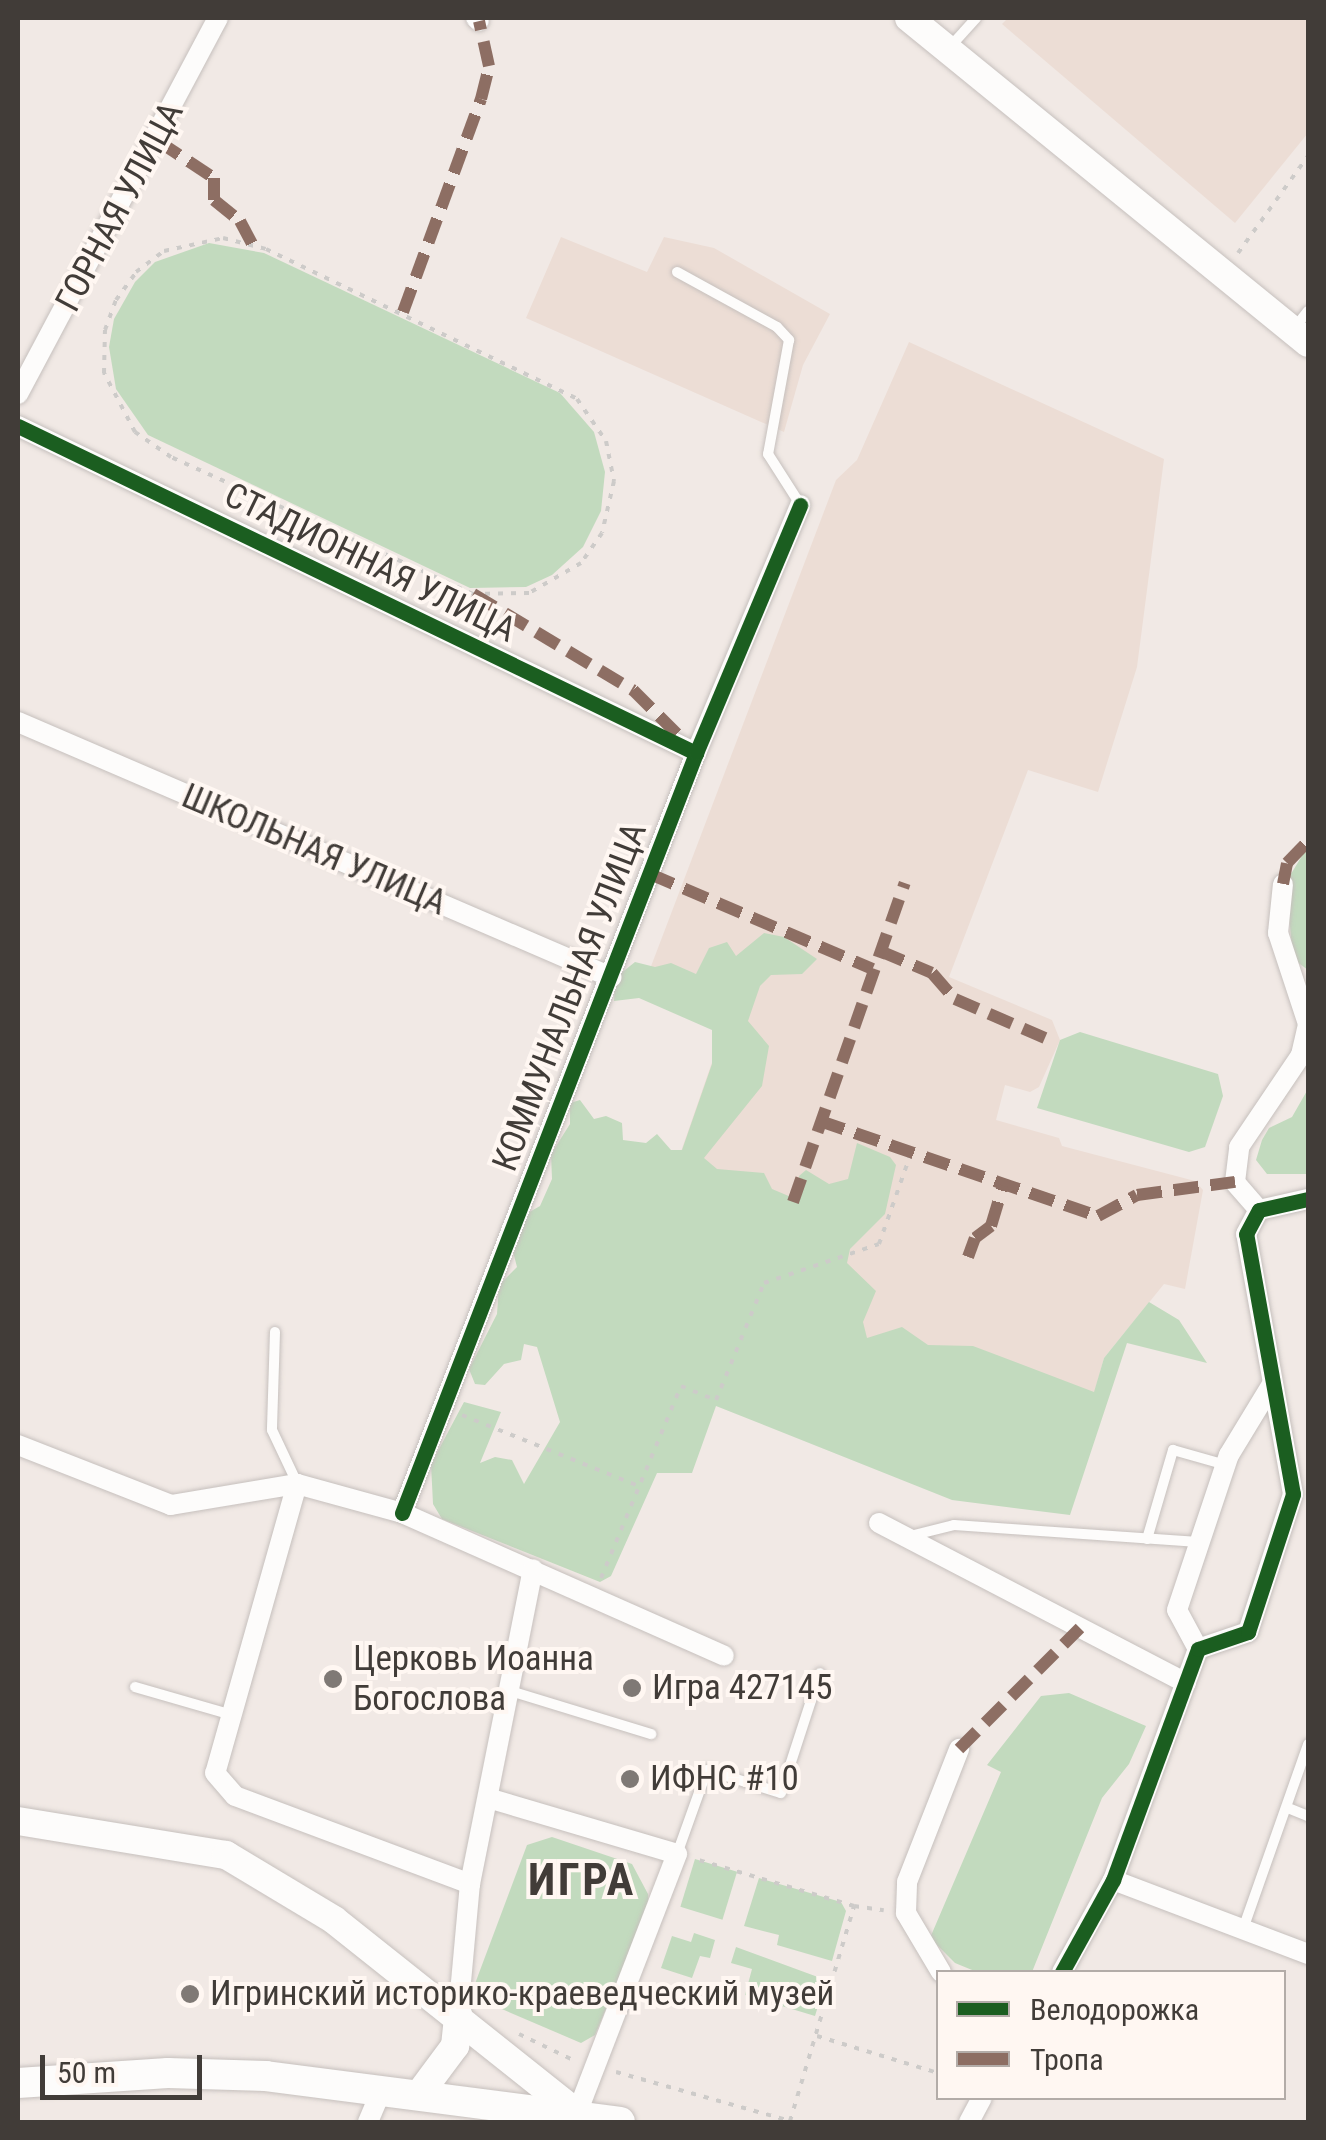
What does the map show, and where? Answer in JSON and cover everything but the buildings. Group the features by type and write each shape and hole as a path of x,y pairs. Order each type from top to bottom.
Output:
{"main road":[{"path":"909,18 946,51 1303,328"},
{"path":"18,1821 226,1855 283,1885 458,2015 578,2113"},
{"path":"420,2092 455,2046 458,2015"},
{"path":"18,2083 168,2073 420,2092 620,2122"}],"street":[{"name":"ГОРНАЯ УЛИЦА","path":"18,394 218,18"},
{"name":"СТАДИОННАЯ УЛИЦА","path":"18,426 696,753"},
{"name":"КОММУНАЛЬНАЯ УЛИЦА","path":"402,1514 696,753 800,505"},
{"name":"ШКОЛЬНАЯ УЛИЦА","path":"18,722 611,977"},
{"path":"1259,1210 1235,1182 1239,1147 1306,1042 1306,1008 1278,932 1283,884"},
{"path":"1259,1210 1308,1200"},
{"path":"1198,1649 1248,1632 1293,1494 1246,1234 1259,1210"},
{"path":"1063,1970 1113,1880 1186,1683 1198,1649 1177,1610 1226,1465 1271,1386"},
{"path":"18,1445 171,1505 297,1484 402,1514 724,1656"},
{"path":"297,1484 216,1773 236,1796 470,1884"},
{"path":"880,1524 910,1536 1186,1683"},
{"path":"458,2015 470,1884 533,1569"},
{"path":"940,1970 906,1912 919,1839 958,1749"},
{"path":"488,1798 677,1854 578,2113"},
{"path":"1113,1880 1308,1954"},
{"path":"368,2122 382,2088"}],"lane":[{"path":"946,51 976,18"},
{"path":"677,272 778,327 790,340 768,454 800,505"},
{"path":"275,1332 272,1430 297,1484"},
{"path":"1148,1539 1174,1450 1226,1465"},
{"path":"910,1536 954,1525 1198,1542"},
{"path":"677,1854 707,1770 781,1793 820,1673"},
{"path":"135,1686 232,1716"},
{"path":"506,1690 652,1734"},
{"path":"1243,1929 1308,1744"},
{"path":"1288,1808 1308,1816"}],"path":[{"path":"1236,258 1246,234 1308,156"},
{"path":"194,240 252,244 403,312 555,383 596,422 612,464 609,516 581,563 546,587 492,596 456,588 170,457 135,432 104,373 105,330 125,284 164,251 194,240"},
{"path":"594,1596 681,1386 716,1400 764,1283 880,1244 911,1153"},
{"path":"444,1408 639,1486"},
{"path":"677,1854 854,1906 906,1912"},
{"path":"504,2024 548,2051 790,2121 854,1906"},
{"path":"817,2036 936,2072"}],"shaded area":[{"path":"1008,18 1308,18 1308,133 1235,223 1002,24"},
{"path":"561,237 647,272 664,237 714,248 830,314 803,365 784,432 526,318"},
{"path":"909,342 1164,459 1137,667 1098,792 1028,770 949,977 1052,1020 1060,1040 1039,1087 1030,1092 1005,1085 996,1120 1059,1138 1062,1146 1195,1181 1203,1190 1185,1289 1164,1284 1104,1358 1061,1513 967,1467 677,1163 726,1022 642,990 836,480 857,460"}],"green space":[{"path":"209,243 264,253 560,393 594,432 605,472 601,511 583,547 552,575 526,587 470,588 148,435 116,389 109,347 114,319 135,282 155,262"},
{"path":"1308,846 1308,970 1293,959 1286,882"},
{"path":"764,933 784,937 817,959 802,974 771,975 760,986 748,1021 769,1046 762,1086 704,1158 717,1169 764,1173 772,1189 791,1197 802,1194 799,1176 806,1170 829,1184 848,1179 857,1143 890,1157 896,1165 885,1214 850,1249 847,1263 876,1291 863,1322 867,1338 902,1327 928,1345 973,1346 1094,1392 1104,1358 1149,1302 1179,1320 1207,1363 1127,1343 1070,1515 952,1500 716,1406 692,1473 657,1473 611,1576 600,1582 442,1519 433,1504 431,1464 464,1402 501,1412 480,1463 495,1457 512,1460 524,1484 560,1422 537,1347 524,1344 521,1360 504,1364 485,1385 475,1384 469,1369 497,1314 499,1285 517,1267 512,1248 526,1214 540,1206 552,1179 551,1154 570,1124 570,1103 580,1100 594,1119 606,1116 622,1123 623,1140 646,1143 657,1134 671,1150 682,1150 712,1064 712,1030 639,998 614,1001 615,978 635,962 655,967 671,963 696,974 709,948 727,942 736,956"},
{"path":"1080,1032 1218,1074 1223,1096 1205,1147 1189,1152 1037,1108 1060,1040"},
{"path":"1308,1089 1308,1174 1267,1174 1256,1160 1262,1140 1269,1128 1292,1117"},
{"path":"1069,1693 1146,1726 1129,1764 1102,1798 1033,1970 972,1970 955,1963 930,1938 1001,1772 987,1765 1041,1696"},
{"path":"552,1837 632,1864 648,1894 649,1906 595,2035 581,2043 483,2001 473,1989 527,1845"},
{"path":"695,1859 737,1872 722,1920 680,1907"},
{"path":"759,1878 841,1902 846,1911 832,1961 777,1945 779,1935 744,1926"},
{"path":"694,1933 715,1940 710,1958 700,1956 692,1978 661,1968 672,1936 691,1942"},
{"path":"736,1947 826,1980 815,2016 745,1995 752,1969 731,1963"}],"marked path":[{"path":"403,312 481,99 489,66 479,21"},
{"path":"158,141 214,178 214,200 240,221 252,244"},
{"path":"473,594 633,690 681,738"},
{"path":"1283,884 1287,863 1308,841"},
{"path":"650,874 873,969"},
{"path":"793,1202 905,883"},
{"path":"880,951 932,973 955,999 1045,1038"},
{"path":"820,1121 1098,1216 1137,1195 1235,1182"},
{"path":"968,1257 975,1238 991,1226 1003,1186"},
{"path":"959,1749 1080,1628"}],"cycle path":[{"path":"18,426 696,753"},
{"path":"402,1513 696,753 800,505"},
{"path":"1063,1970 1113,1880 1198,1649 1248,1632 1293,1494 1246,1234 1259,1210 1308,1199"}],"place":[{"name":"Церковь Иоанна Богослова","path":"333,1679"},
{"name":"Игра 427145","path":"632,1688"},
{"name":"ИФНС #10","path":"630,1779"},
{"name":"Игринский историко-краеведческий музей","path":"190,1994"}],"district":[{"name":"ИГРА","path":"582,1880"}]}
